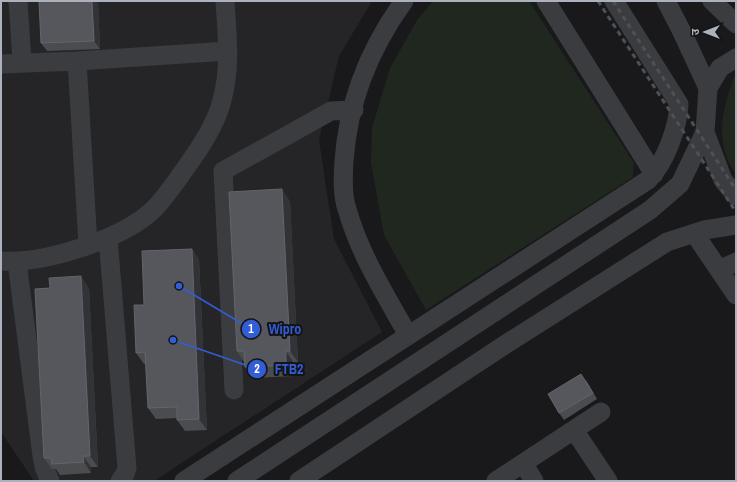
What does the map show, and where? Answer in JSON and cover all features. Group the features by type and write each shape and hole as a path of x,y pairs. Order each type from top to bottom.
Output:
{"street":[{"path":"18,1 22,62"},
{"path":"50,481 44,467 9,262 54,255 108,238 139,222 168,193 201,145 222,102 227,77 228,51 225,1"},
{"path":"404,1 390,20 372,54 356,94 346,134 344,169 346,208 362,252 408,334"},
{"path":"546,1 654,174"},
{"path":"184,481 321,393 408,334 648,180 654,174 664,157 674,129 679,104 614,1"},
{"path":"666,1 708,88"},
{"path":"712,1 736,24"},
{"path":"1,64 22,62 77,62 228,51"},
{"path":"237,481 665,198 680,184 705,132 708,88 720,68 736,58"},
{"path":"77,62 88,245"},
{"path":"234,390 223,171 331,111 353,110"},
{"path":"705,132 723,180 736,196"},
{"path":"299,481 506,344 660,246 667,242 704,230 736,225"},
{"path":"694,233 727,266 736,295"},
{"path":"108,238 127,468 120,481"},
{"path":"321,393 338,415"},
{"path":"496,481 600,412"},
{"path":"574,430 608,481"},
{"path":"523,463 534,481"}],"shaded area":[{"path":"1,1 372,1 339,56 319,140 334,239 382,332 154,481 34,481 1,432"},
{"path":"433,1 529,1 634,163 633,177 426,310 384,235 371,163 372,128 390,68 417,20"},
{"path":"734,77 736,77 736,174 729,163 725,151 722,127 726,102"}],"building":[{"path":"39,1 92,1 94,41 41,43"},
{"path":"282,189 290,351 286,351 286,365 245,367 244,351 237,351 229,192"},
{"path":"192,249 199,419 177,420 177,407 148,408 145,352 136,353 134,305 144,305 142,251"},
{"path":"81,276 90,456 83,456 84,462 52,464 51,458 44,458 35,289 50,288 49,278"},
{"path":"581,374 593,393 559,413 548,394"}],"railway":[{"path":"598,1 736,212"},
{"path":"613,1 736,190"}],"place":[{"name":"Wipro","path":"179,286"},
{"name":"FTB2","path":"173,340"}]}
